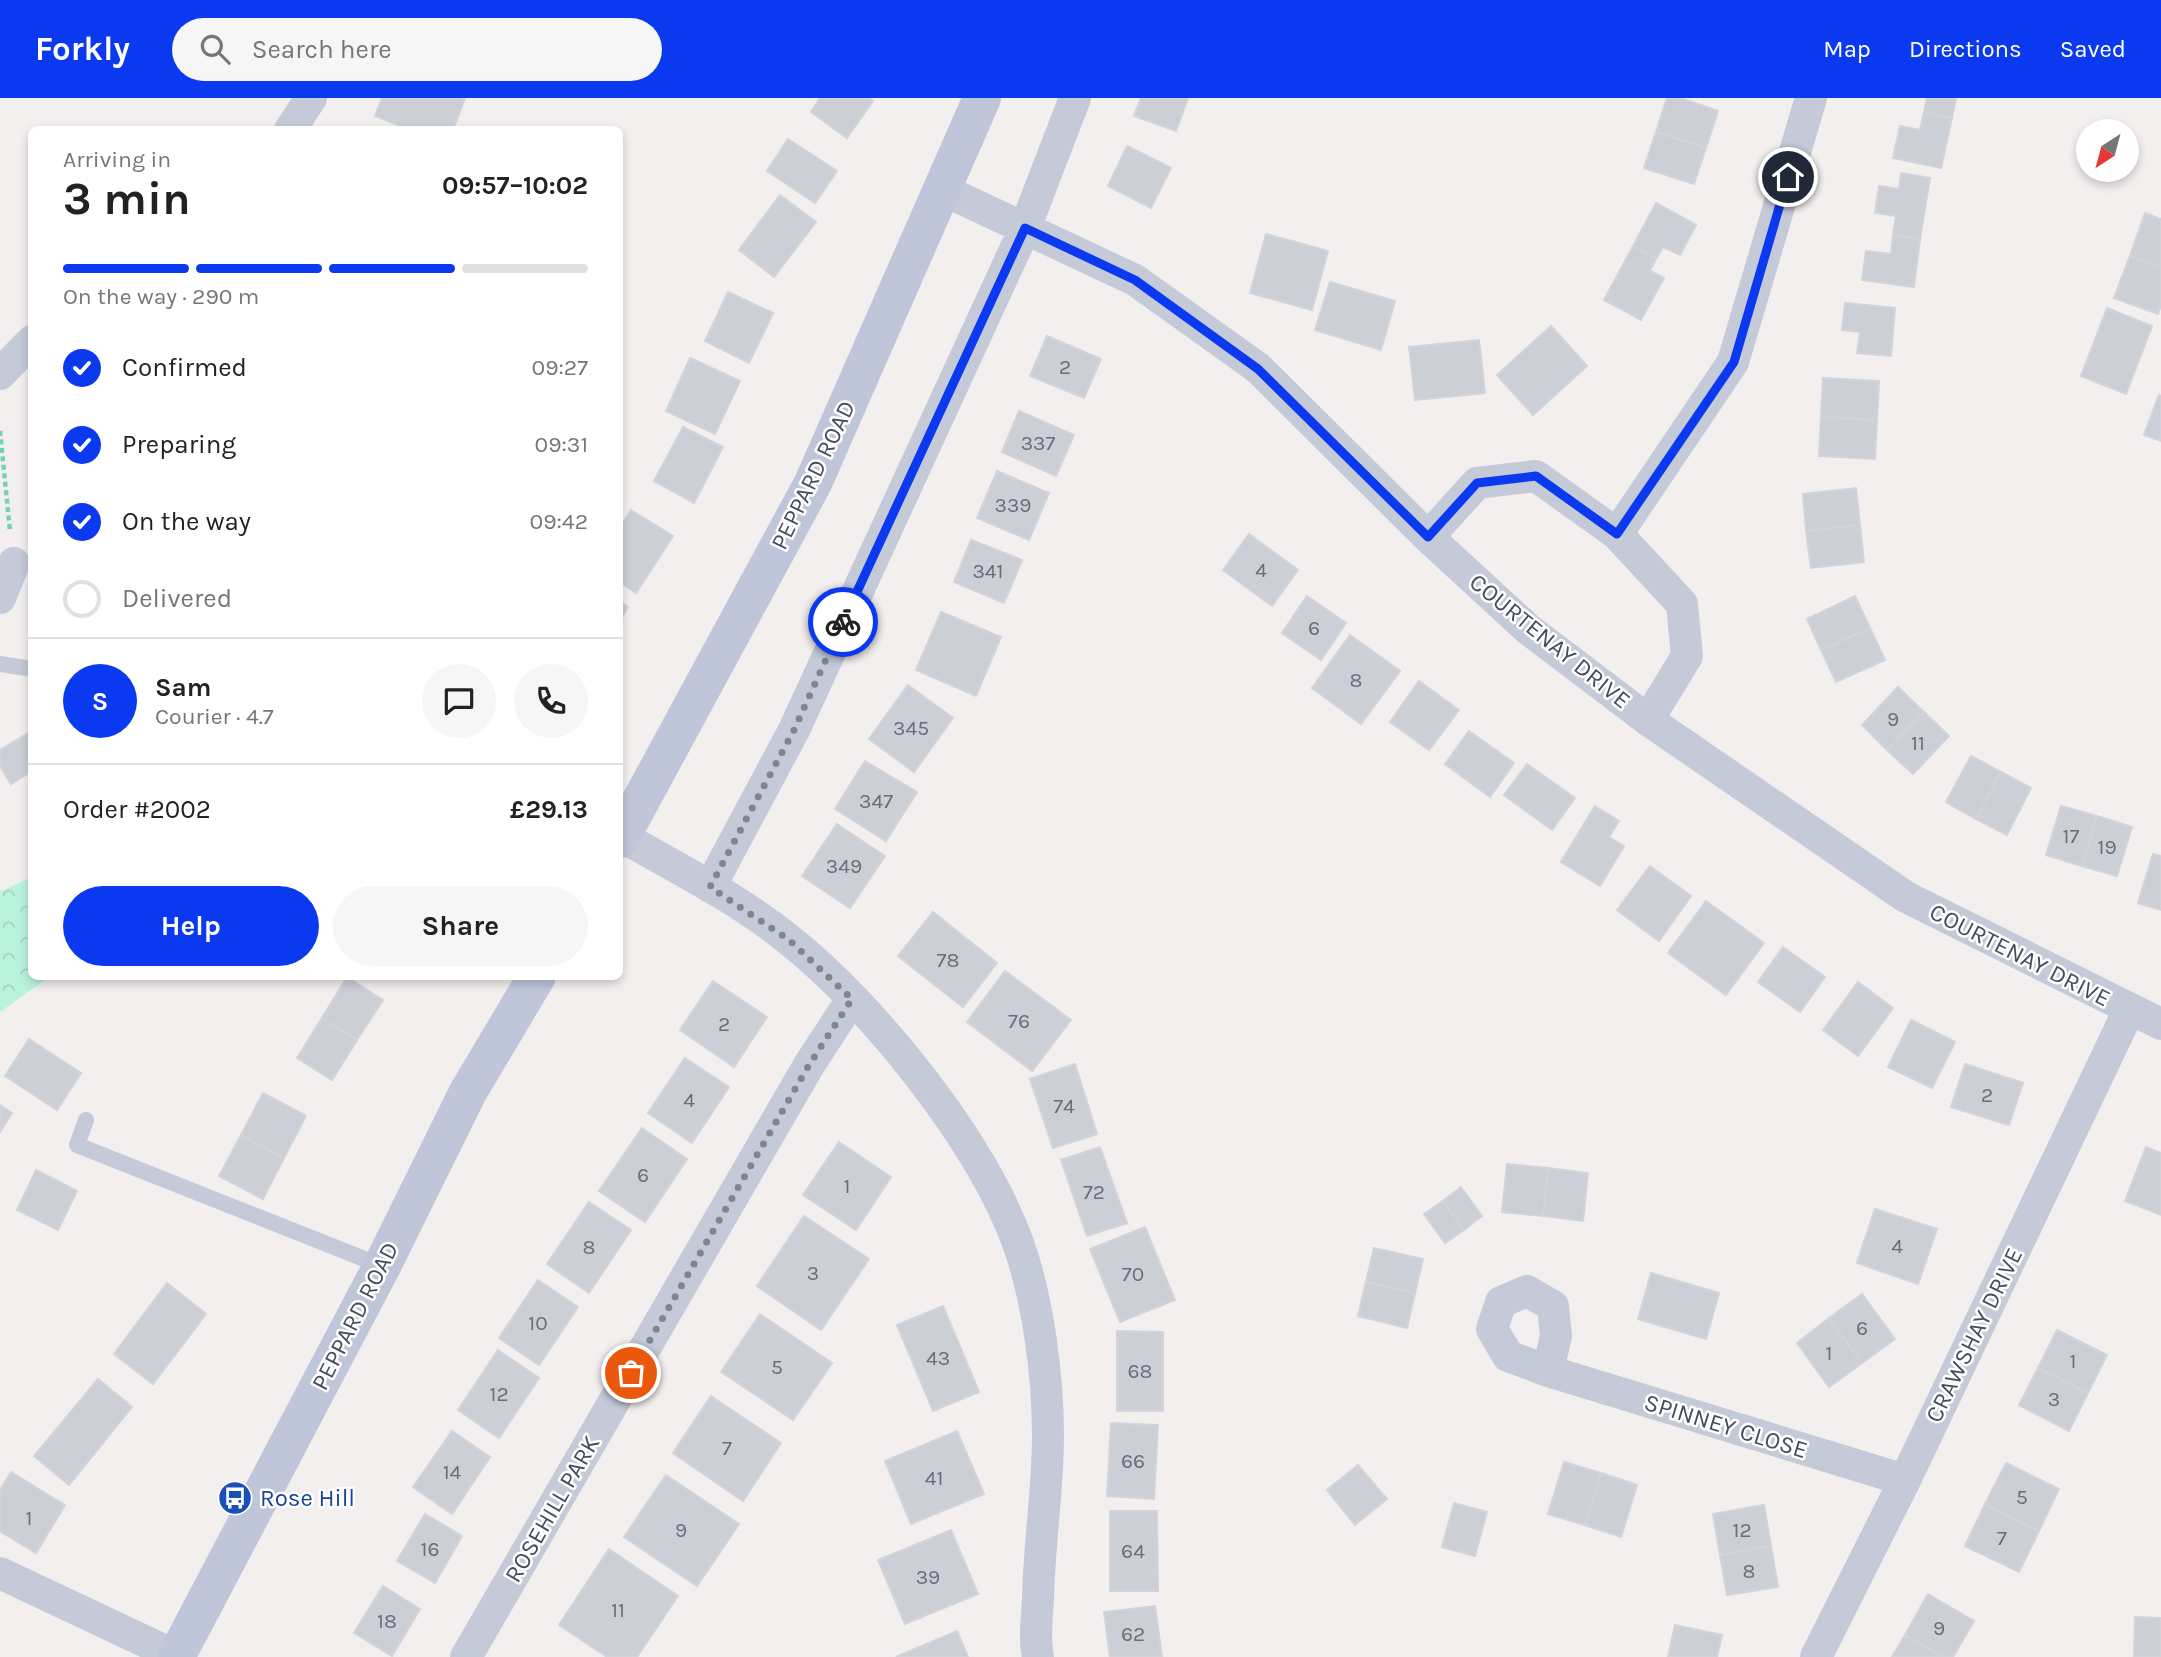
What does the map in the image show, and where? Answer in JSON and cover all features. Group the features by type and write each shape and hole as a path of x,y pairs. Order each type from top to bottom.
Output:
{"main road":[{"name":"PEPPARD ROAD","path":"623,832 813,484 982,98"},
{"name":"PEPPARD ROAD","path":"177,1656 382,1266 468,1091 535,980"}],"street":[{"path":"293,126 311,98"},
{"path":"710,887 794,730 1025,228 1074,98"},
{"path":"1617,534 1734,362 1811,98"},
{"name":"COURTENAY DRIVE","path":"941,189 1135,280 1258,369 1428,537 1528,629 1648,720 1906,897 2161,1024"},
{"path":"0,374 28,345"},
{"path":"1428,537 1477,483 1536,476 1617,534 1682,604 1687,656 1648,720"},
{"path":"0,598 14,563"},
{"path":"623,840 710,887 788,939 852,999 920,1077 981,1167 1018,1244 1039,1328 1048,1436 1040,1535 1038,1657"},
{"name":"ROSEHILL PARK","path":"466,1657 809,1065 852,999"},
{"name":"CRAWSHAY DRIVE","path":"1816,1657 1905,1480 2129,1010"},
{"name":"SPINNEY CLOSE","path":"1548,1371 1905,1480"},
{"path":"0,1573 177,1656"}],"lane":[{"path":"0,664 28,668"},
{"path":"86,1120 77,1145 382,1266"}],"path":[{"path":"0,431 14,563"}],"green space":[{"path":"28,878 28,980 45,980 0,1012 0,892"}],"building":[{"path":"382,98 465,98 454,126 401,126 375,116"},
{"path":"820,98 869,98 873,101 847,138 811,112"},
{"path":"1141,98 1188,98 1176,131 1134,116"},
{"path":"1667,98 1680,98 1718,111 1706,148 1656,132"},
{"path":"1927,98 1956,98 1952,118 1924,112"},
{"path":"1924,112 1952,118 1941,168 1893,158 1900,126 1920,130"},
{"path":"1656,132 1706,148 1694,184 1644,168"},
{"path":"788,139 837,171 815,203 767,171"},
{"path":"1127,146 1171,168 1151,208 1108,186"},
{"path":"1901,173 1930,178 1920,239 1893,235 1896,216 1875,213 1879,186 1899,189"},
{"path":"780,195 816,222 774,277 739,250"},
{"path":"1656,203 1696,225 1680,255 1663,247 1656,259 1633,246"},
{"path":"2145,213 2161,219 2161,267 2130,256"},
{"path":"1266,234 1328,251 1312,310 1250,293"},
{"path":"1893,235 1920,239 1914,287 1862,280 1866,251 1891,254"},
{"path":"1633,246 1656,259 1650,271 1664,278 1641,320 1604,300"},
{"path":"2130,256 2161,267 2161,305 2158,314 2114,298"},
{"path":"1330,282 1395,301 1381,350 1315,330"},
{"path":"728,292 773,313 749,363 705,341"},
{"path":"1845,303 1895,308 1891,356 1857,353 1860,332 1842,330"},
{"path":"2107,308 2152,326 2126,394 2081,376"},
{"path":"1551,326 1587,366 1533,415 1497,375"},
{"path":"1047,336 1101,359 1084,398 1030,376"},
{"path":"1479,340 1485,393 1415,400 1409,347"},
{"path":"690,358 740,381 715,434 666,411"},
{"path":"1823,378 1879,381 1877,420 1821,417"},
{"path":"2159,395 2161,396 2161,441 2144,435"},
{"path":"1019,411 1074,435 1056,476 1002,452"},
{"path":"1821,417 1877,420 1875,459 1819,456"},
{"path":"683,427 723,447 694,503 654,481"},
{"path":"997,471 1049,493 1029,540 977,518"},
{"path":"1856,488 1860,525 1806,531 1803,494"},
{"path":"631,510 673,536 636,593 623,584 623,523"},
{"path":"1860,525 1864,562 1811,568 1806,531"},
{"path":"1249,534 1298,570 1272,606 1223,570"},
{"path":"971,540 1022,560 1004,603 954,582"},
{"path":"1307,596 1346,623 1321,660 1282,633"},
{"path":"1855,596 1870,628 1821,650 1807,619"},
{"path":"623,603 628,607 623,616"},
{"path":"941,612 1001,637 976,696 916,670"},
{"path":"1870,628 1885,660 1836,682 1821,650"},
{"path":"1350,635 1400,671 1361,724 1312,688"},
{"path":"1419,681 1459,710 1429,750 1390,722"},
{"path":"908,685 953,718 914,772 869,739"},
{"path":"1898,687 1924,712 1887,750 1862,725"},
{"path":"1924,712 1949,736 1913,774 1887,750"},
{"path":"1469,731 1514,763 1490,797 1445,764"},
{"path":"28,733 28,773 11,784 0,766 0,750"},
{"path":"1971,756 2001,772 1976,819 1946,802"},
{"path":"865,761 917,792 886,841 835,809"},
{"path":"1527,764 1575,798 1552,830 1504,795"},
{"path":"2001,772 2031,788 2007,835 1976,819"},
{"path":"1595,806 1619,821 1609,837 1624,846 1600,886 1561,862"},
{"path":"2061,806 2097,816 2082,866 2046,855"},
{"path":"2097,816 2132,827 2117,876 2082,866"},
{"path":"837,824 885,856 850,908 802,876"},
{"path":"2153,854 2161,856 2161,910 2138,903"},
{"path":"1650,866 1691,896 1659,941 1617,910"},
{"path":"1706,901 1764,943 1726,995 1668,953"},
{"path":"933,912 997,963 963,1007 898,956"},
{"path":"1783,947 1825,977 1800,1012 1758,982"},
{"path":"1005,971 1071,1020 1032,1071 967,1022"},
{"path":"345,980 352,980 383,1000 357,1040 322,1018"},
{"path":"713,981 767,1017 734,1067 680,1030"},
{"path":"1858,982 1893,1008 1858,1056 1823,1030"},
{"path":"322,1018 357,1040 332,1080 297,1058"},
{"path":"1911,1020 1955,1042 1932,1088 1888,1067"},
{"path":"29,1039 81,1073 57,1110 5,1076"},
{"path":"685,1058 729,1087 692,1143 648,1113"},
{"path":"1075,1064 1097,1134 1053,1148 1030,1079"},
{"path":"1965,1064 2023,1083 2009,1125 1951,1107"},
{"path":"263,1093 306,1116 284,1158 241,1135"},
{"path":"0,1105 12,1113 0,1132"},
{"path":"642,1128 687,1159 645,1222 599,1191"},
{"path":"241,1135 284,1158 263,1199 219,1176"},
{"path":"839,1142 891,1177 856,1230 803,1195"},
{"path":"1100,1147 1127,1223 1087,1236 1061,1160"},
{"path":"2146,1147 2161,1153 2161,1215 2125,1201"},
{"path":"1507,1164 1548,1168 1543,1216 1502,1212"},
{"path":"1548,1168 1588,1173 1583,1221 1543,1216"},
{"path":"36,1170 77,1191 58,1230 17,1210"},
{"path":"1461,1187 1482,1216 1464,1230 1443,1201"},
{"path":"1443,1201 1464,1230 1445,1243 1424,1214"},
{"path":"589,1202 631,1230 589,1293 547,1264"},
{"path":"1875,1209 1937,1229 1918,1284 1857,1263"},
{"path":"804,1216 869,1259 821,1330 757,1286"},
{"path":"1145,1227 1175,1300 1120,1322 1090,1249"},
{"path":"1374,1248 1423,1259 1415,1293 1366,1282"},
{"path":"1651,1273 1719,1293 1706,1339 1638,1319"},
{"path":"538,1280 578,1307 539,1365 499,1338"},
{"path":"1366,1282 1415,1293 1407,1328 1358,1316"},
{"path":"167,1283 206,1314 153,1384 114,1354"},
{"path":"1862,1294 1895,1339 1862,1363 1829,1318"},
{"path":"943,1306 979,1392 933,1411 897,1325"},
{"path":"760,1314 832,1363 793,1420 721,1372"},
{"path":"1829,1318 1862,1363 1829,1387 1797,1343"},
{"path":"2057,1330 2107,1355 2088,1393 2038,1368"},
{"path":"1117,1331 1163,1332 1163,1411 1117,1411"},
{"path":"498,1350 539,1378 499,1438 458,1410"},
{"path":"2038,1368 2088,1393 2069,1431 2019,1405"},
{"path":"98,1379 132,1407 69,1485 34,1456"},
{"path":"711,1396 781,1443 743,1501 673,1453"},
{"path":"1111,1423 1158,1425 1154,1499 1107,1496"},
{"path":"452,1431 490,1457 452,1514 413,1487"},
{"path":"957,1431 984,1494 911,1524 885,1461"},
{"path":"1564,1462 1601,1473 1585,1525 1548,1514"},
{"path":"2006,1463 2059,1489 2039,1531 1985,1504"},
{"path":"1358,1465 1387,1499 1355,1525 1327,1490"},
{"path":"11,1472 65,1505 36,1553 0,1531 0,1490"},
{"path":"1601,1473 1637,1485 1621,1537 1585,1525"},
{"path":"666,1475 739,1524 697,1586 624,1537"},
{"path":"1454,1503 1487,1512 1475,1556 1442,1547"},
{"path":"1985,1504 2039,1531 2019,1572 1965,1546"},
{"path":"1764,1505 1771,1546 1720,1555 1713,1514"},
{"path":"1110,1511 1157,1511 1158,1591 1110,1591"},
{"path":"425,1514 462,1536 435,1583 397,1561"},
{"path":"951,1530 978,1594 905,1624 878,1560"},
{"path":"1771,1546 1778,1587 1727,1595 1720,1555"},
{"path":"609,1549 678,1596 637,1657 607,1657 559,1625"},
{"path":"383,1586 420,1609 392,1656 354,1633"},
{"path":"1928,1594 1974,1621 1953,1657 1943,1657 1905,1635"},
{"path":"1155,1606 1162,1657 1110,1657 1104,1612"},
{"path":"2135,1617 2161,1618 2161,1657 2134,1657"},
{"path":"1675,1625 1722,1635 1717,1657 1668,1657"},
{"path":"957,1631 968,1657 896,1657"},
{"path":"1905,1635 1943,1657 1892,1657"}],"way so far":[{"path":"631,1373 809,1065 852,999 788,939 710,887 794,730 843,622"}],"place":[{"name":"Rose Hill","path":"235,1498"}],"route":[{"path":"843,622 1025,228 1135,280 1258,369 1428,537 1477,483 1536,476 1617,534 1734,362 1788,177"}]}
